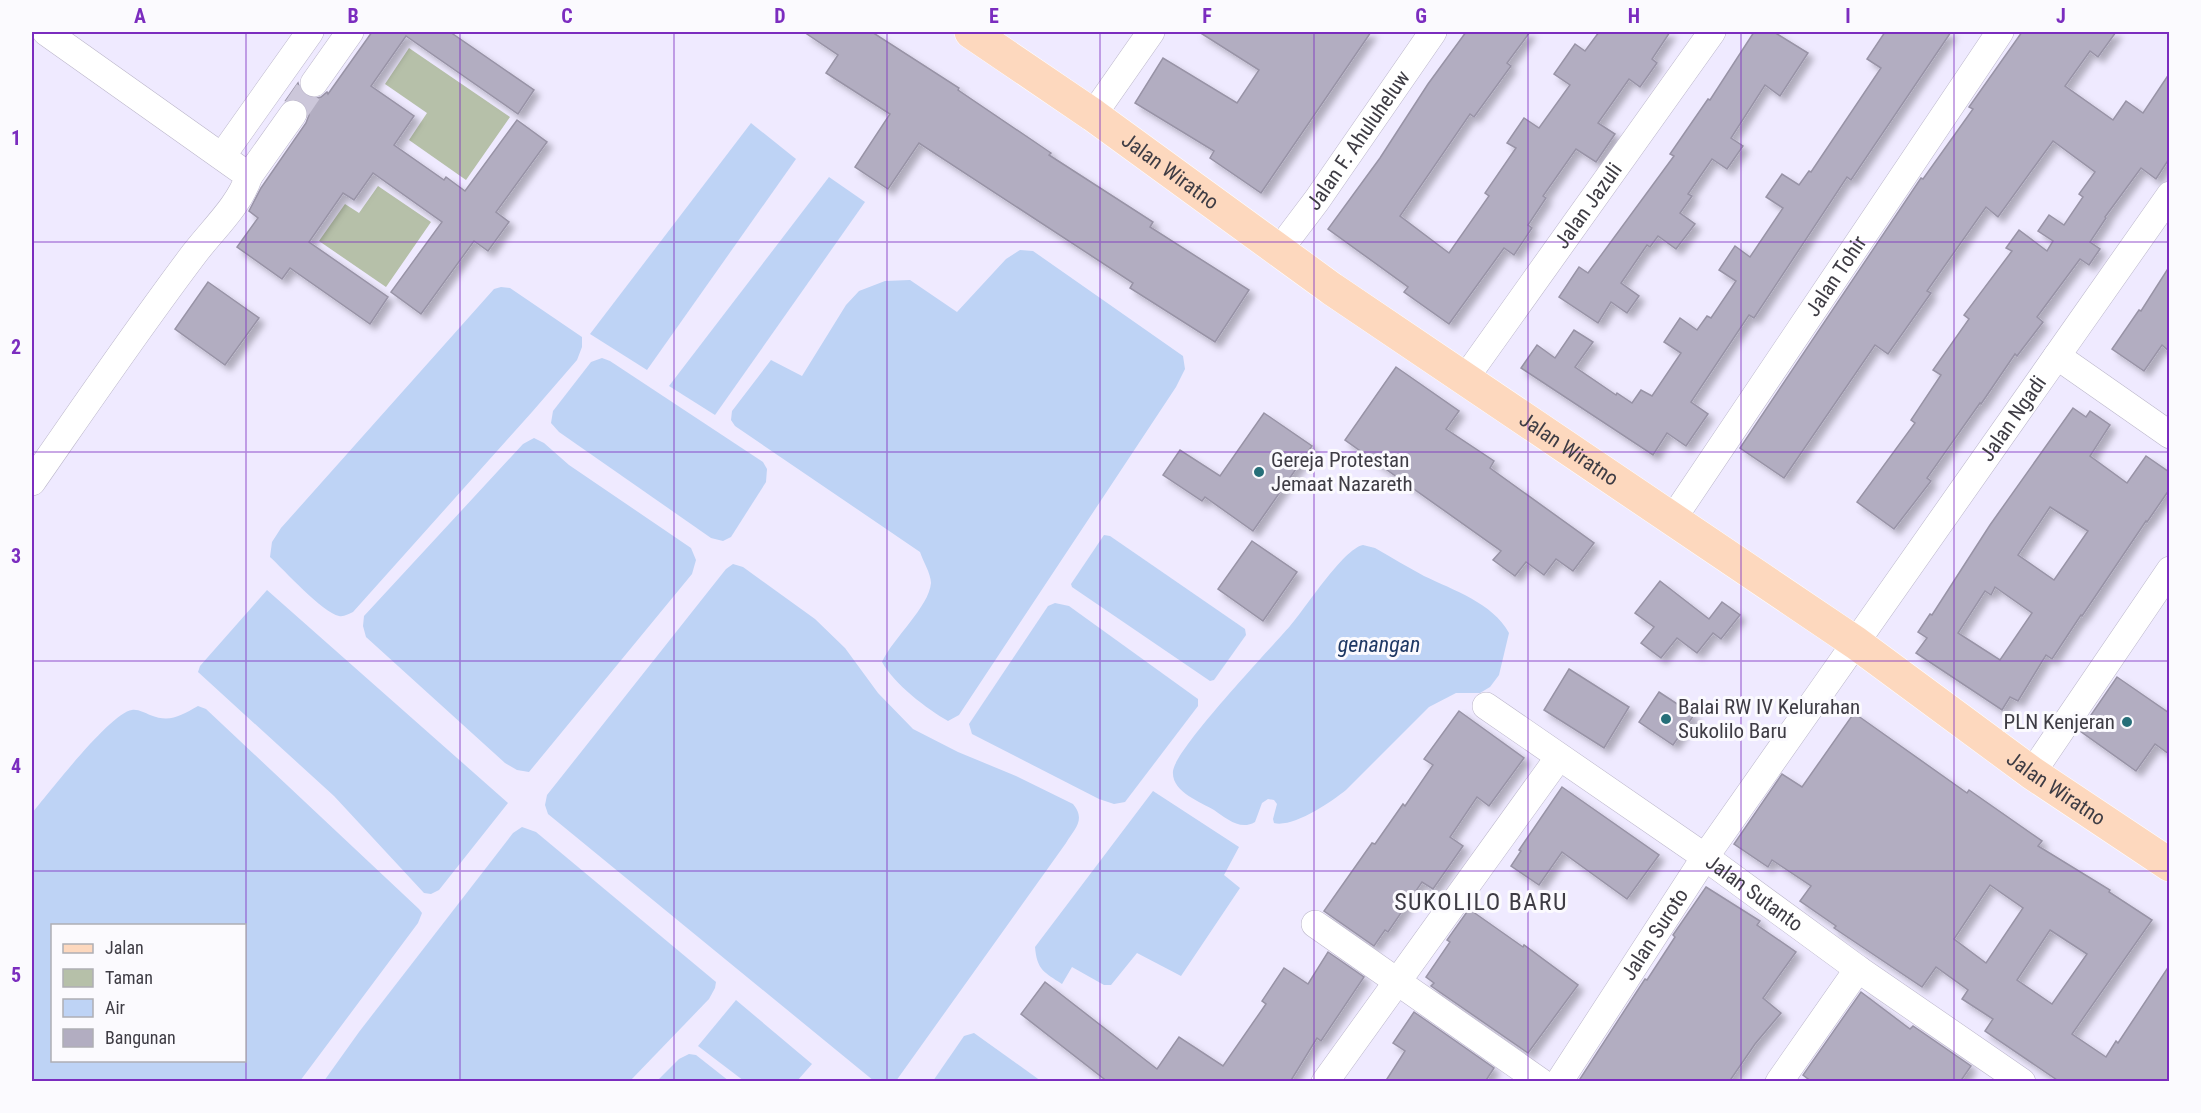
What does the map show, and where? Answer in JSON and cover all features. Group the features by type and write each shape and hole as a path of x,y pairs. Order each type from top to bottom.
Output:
{"main road":[{"name":"Jalan Wiratno","path":"971,32 1093,115 1332,289 1856,643 2032,772 2169,865"}],"street":[{"path":"46,32 249,176"},
{"path":"222,156 310,32"},
{"path":"314,83 350,32"},
{"path":"1093,115 1151,32"},
{"name":"Jalan F. Ahuluheluw","path":"1280,249 1317,200 1433,32"},
{"name":"Jalan Jazuli","path":"1464,380 1712,32"},
{"name":"Jalan Tohir","path":"1672,520 2000,32"},
{"path":"32,482 194,253 236,202 249,176 292,114"},
{"name":"Jalan Ngadi","path":"1856,643 2169,195"},
{"path":"2057,356 2169,435"},
{"path":"2032,772 2169,570"},
{"name":"Jalan Suroto","path":"1559,1082 1705,857 1856,643"},
{"name":"Jalan Sutanto","path":"1486,706 1705,857 2009,1078"},
{"path":"1325,1082 1559,757"},
{"path":"1315,924 1541,1082"},
{"path":"1779,1082 1858,969"}],"green space":[{"path":"409,48 510,117 466,180 409,140 427,113 385,84"},
{"path":"378,186 431,222 386,287 319,241 345,204 359,213"}],"water":[{"path":"751,123 796,159 647,370 590,334"},
{"path":"829,177 865,202 715,415 669,386"},
{"path":"1020,250 1033,251 1183,356 1185,369 1176,387 959,715 948,721 894,679 882,662 918,612 929,592 931,579 920,552 735,426 731,420 732,411 771,360 802,376 846,305 859,291 885,281 910,280 957,312 1006,259"},
{"path":"510,288 582,337 582,347 577,360 353,612 341,616 332,613 270,557 272,542 281,528 494,289"},
{"path":"602,358 610,361 763,462 767,469 766,482 731,537 723,541 711,538 559,432 551,423 553,411 591,362"},
{"path":"534,438 544,443 569,465 691,548 696,560 692,574 529,772 517,770 505,763 366,637 363,626 364,616 523,444"},
{"path":"1104,535 1110,536 1245,629 1246,635 1214,680 1210,681 1072,587 1071,584"},
{"name":"genangan","path":"1363,545 1375,548 1424,576 1471,598 1493,613 1509,633 1499,675 1490,687 1480,693 1456,693 1429,707 1346,790 1312,813 1291,822 1274,823 1277,804 1274,800 1268,799 1262,803 1255,822 1244,825 1228,820 1188,795 1177,785 1173,771 1178,759 1206,721 1290,626 1335,568 1345,557"},
{"path":"733,564 743,567 815,619 845,648 878,693 913,729 1073,804 1079,815 1078,824 1066,843 896,1081 874,1081 548,814 545,805 547,795 726,569"},
{"path":"267,590 508,803 439,890 431,894 424,893 334,796 198,672 200,666"},
{"path":"1055,603 1069,606 1198,699 1198,706 1125,802 1114,804 1099,799 972,734 969,724 1048,606"},
{"path":"198,706 206,709 419,909 422,913 418,923 300,1081 32,1081 32,813 95,738 122,714 134,710 163,718 180,715"},
{"path":"1153,791 1239,847 1224,875 1240,888 1181,976 1137,953 1111,985 1104,985 1072,967 1062,984 1042,970 1035,947"},
{"path":"522,827 536,832 716,982 709,999 630,1081 324,1081 359,1032 513,833"},
{"path":"736,1000 812,1064 797,1081 744,1081 698,1046"},
{"path":"974,1033 1041,1081 933,1081 964,1036"},
{"path":"689,1054 696,1055 729,1081 657,1081 679,1059"}],"building":[{"path":"372,32 450,32 534,90 518,114 406,36 371,86 414,116 394,145 444,180 446,177 465,191 517,120 547,142 496,212 509,222 488,251 474,241 421,314 391,292 442,222 373,173 354,200 343,193 309,242 388,297 370,324 290,268 282,279 237,247 258,218 249,211 261,188 306,123 309,115 303,102 295,98 286,100 298,83 305,96 313,99 327,92 328,94"},
{"path":"804,32 872,32 959,88 958,90 1051,153 1049,155 1153,222 1150,227 1249,290 1215,342 1130,288 1133,283 919,143 888,189 855,167 890,114 826,73 838,55"},
{"path":"1199,32 1371,32 1261,193 1210,158 1214,151 1135,103 1163,58 1237,103 1259,70"},
{"path":"1466,32 1530,32 1507,63 1511,66 1474,117 1470,114 1400,216 1449,253 1489,196 1485,193 1516,148 1507,143 1524,118 1539,128 1570,85 1554,74 1575,44 1585,51 1599,32 1670,32 1652,59 1657,63 1640,87 1629,79 1598,123 1615,134 1596,162 1576,149 1543,196 1546,198 1528,225 1532,228 1514,255 1504,248 1449,324 1404,292 1408,287 1328,229 1380,158 1428,84"},
{"path":"1754,32 1774,32 1808,53 1780,96 1765,85 1731,138 1743,146 1727,169 1712,159 1688,194 1692,196 1680,213 1695,224 1676,249 1658,236 1650,247 1647,245 1621,283 1639,296 1627,313 1611,302 1598,323 1559,297 1579,267 1588,273 1674,156 1670,154 1708,99 1710,100"},
{"path":"1885,32 1951,32 1851,180 1847,177 1754,318 1749,315 1691,402 1708,414 1686,446 1667,433 1653,455 1521,368 1537,345 1555,358 1574,330 1593,342 1575,367 1632,403 1641,390 1652,396 1681,353 1664,342 1680,318 1697,330 1707,316 1711,318 1736,281 1719,270 1735,246 1750,257 1783,208 1766,197 1782,174 1799,185 1809,171 1811,172 1881,68 1867,59"},
{"path":"2022,32 2116,32 2098,57 2090,51 2065,86 2113,120 2126,101 2143,113 2169,74 2169,159 2156,179 2141,168 2105,217 2090,242 2100,249 2089,265 2080,259 2037,317 2043,322 2017,356 2015,354 1927,478 1931,481 1894,529 1857,502 1915,423 1911,420 1941,375 1933,370 1969,319 1964,315 2012,251 2006,248 2019,230 2047,251 2053,241 2038,231 2049,215 2064,225 2083,197 2079,194 2095,172 2053,141 1998,217 1986,207 1927,291 1931,293 1888,354 1875,345 1784,478 1740,448 1921,178 1923,179 1973,109 1969,107"},
{"path":"2169,267 2169,351 2162,345 2144,371 2112,349 2139,310 2141,311"},
{"path":"208,282 259,318 225,365 175,329"},
{"path":"1396,367 1459,411 1446,429 1494,461 1490,468 1594,543 1573,571 1556,559 1544,575 1526,562 1515,576 1493,560 1501,551 1345,440"},
{"path":"2073,408 2086,417 2090,411 2110,425 2090,456 2127,483 2146,456 2169,472 2169,490 2052,659 2046,655 2018,701 2010,697 2002,710 1916,653 1927,638 1918,632 1930,614 1932,615 1990,525","holes":["2050,507 2088,531 2054,580 2018,555","1995,587 2032,613 2000,660 1958,633 1985,591 1991,595"]},
{"name":"Gereja Protestan Jemaat Nazareth","path":"1264,413 1312,446 1253,531 1205,497 1202,501 1163,475 1180,450 1220,476"},
{"path":"1252,541 1297,572 1263,621 1218,589"},
{"path":"1660,581 1709,619 1722,602 1740,615 1721,639 1713,633 1697,653 1677,638 1661,658 1641,643 1654,627 1635,613"},
{"path":"1569,669 1629,707 1604,748 1544,710"},
{"name":"PLN Kenjeran","path":"2117,677 2169,713 2169,754 2155,744 2136,771 2080,731"},
{"name":"Balai RW IV Kelurahan Sukolilo Baru","path":"1659,692 1694,715 1673,745 1639,722"},
{"path":"1459,711 1524,758 1489,806 1477,797 1450,837 1463,846 1433,889 1422,882 1388,932 1385,930 1374,946 1324,911 1372,843 1375,844 1403,804 1405,806 1433,765 1424,759"},
{"path":"1854,713 1967,793 1969,790 2042,841 2038,846 2110,890 2109,892 2152,920 2072,1034 2106,1057 2116,1041 2118,1043 2169,966 2169,1082 2060,1082 1985,1031 1993,1019 1962,999 1968,990 1936,967 1922,987 1834,928 1836,926 1800,901 1811,886 1772,860 1768,867 1734,844 1782,774 1802,787","holes":["1990,885 2023,908 1986,963 1954,939","2050,930 2087,954 2052,1004 2017,980"]},
{"path":"1562,787 1659,855 1627,899 1562,852 1539,885 1511,866 1521,851 1519,850"},
{"path":"1706,887 1760,921 1757,925 1796,952 1763,998 1781,1013 1755,1044 1729,1082 1578,1082 1645,979 1647,980 1675,937 1673,935"},
{"path":"1469,909 1523,947 1524,945 1578,985 1528,1053 1431,986 1434,983 1426,977 1450,942 1447,940"},
{"path":"1328,952 1364,977 1321,1041 1317,1038 1290,1082 1108,1082 1021,1014 1045,982 1157,1069 1179,1037 1223,1066 1266,1004 1262,1001 1284,968 1308,984"},
{"path":"1861,992 1910,1029 1913,1026 1971,1066 1960,1082 1812,1082 1803,1075"},
{"path":"1414,1012 1494,1068 1485,1082 1385,1082 1405,1051 1393,1043"}],"tunnel":[{"path":"293,114 314,83"}],"place":[{"name":"Gereja Protestan Jemaat Nazareth","path":"1259,472"},
{"name":"Balai RW IV Kelurahan Sukolilo Baru","path":"1666,719"},
{"name":"PLN Kenjeran","path":"2127,722"}],"district":[{"name":"SUKOLILO BARU","path":"1481,902"}]}
